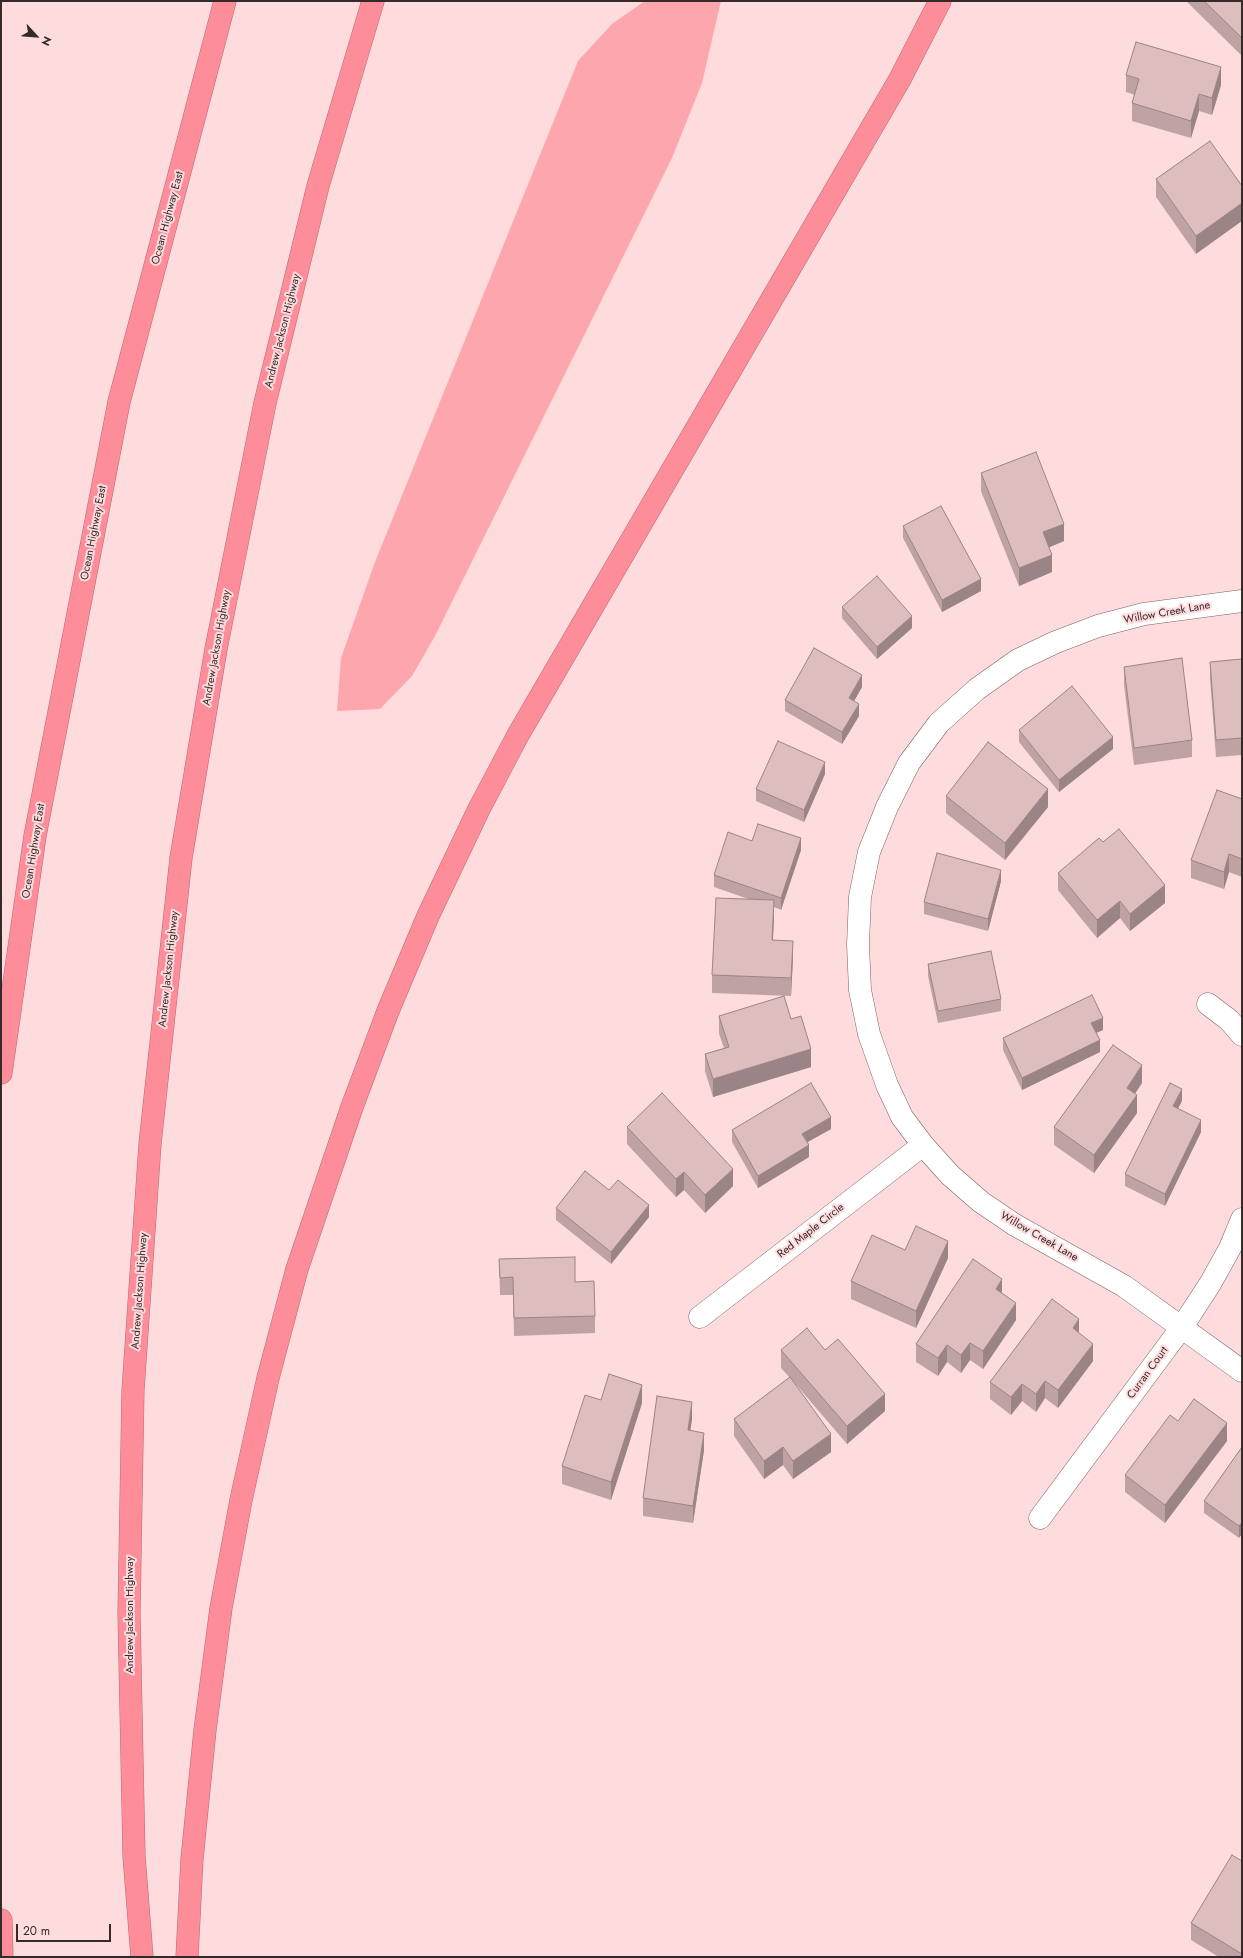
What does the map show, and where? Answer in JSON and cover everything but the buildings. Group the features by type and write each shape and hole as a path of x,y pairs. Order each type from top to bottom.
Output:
{"highway":[{"name":"Ocean Highway East","path":"1,1073 35,836 119,402 224,1"},
{"name":"Andrew Jackson Highway","path":"142,1957 134,1856 129,1613 133,1390 150,1144 181,858 216,649 265,403 318,186 373,1"},
{"path":"187,1957 192,1859 205,1730 221,1608 241,1500 268,1378 298,1269 352,1107 388,1011 442,887 479,809 518,735 896,86 940,1"},
{"path":"1,1920 2,1957"}],"street":[{"name":"Willow Creek Lane","path":"1242,601 1144,614 1098,626 1056,642 1018,660 977,689 940,723 909,763 887,807 869,852 860,897 858,945 860,990 869,1034 887,1085 902,1117 923,1145 950,1175 987,1206 1015,1225 1124,1286 1242,1371"},
{"path":"1208,1004 1228,1020 1242,1035"},
{"name":"Red Maple Circle","path":"700,1317 923,1145"},
{"name":"Curran Court","path":"1040,1518 1182,1327 1210,1284 1230,1248 1242,1219"}],"shaded area":[{"path":"645,1 721,1 702,83 672,158 435,636 412,676 380,709 337,711 341,658 375,562 578,61 612,24"}]}
